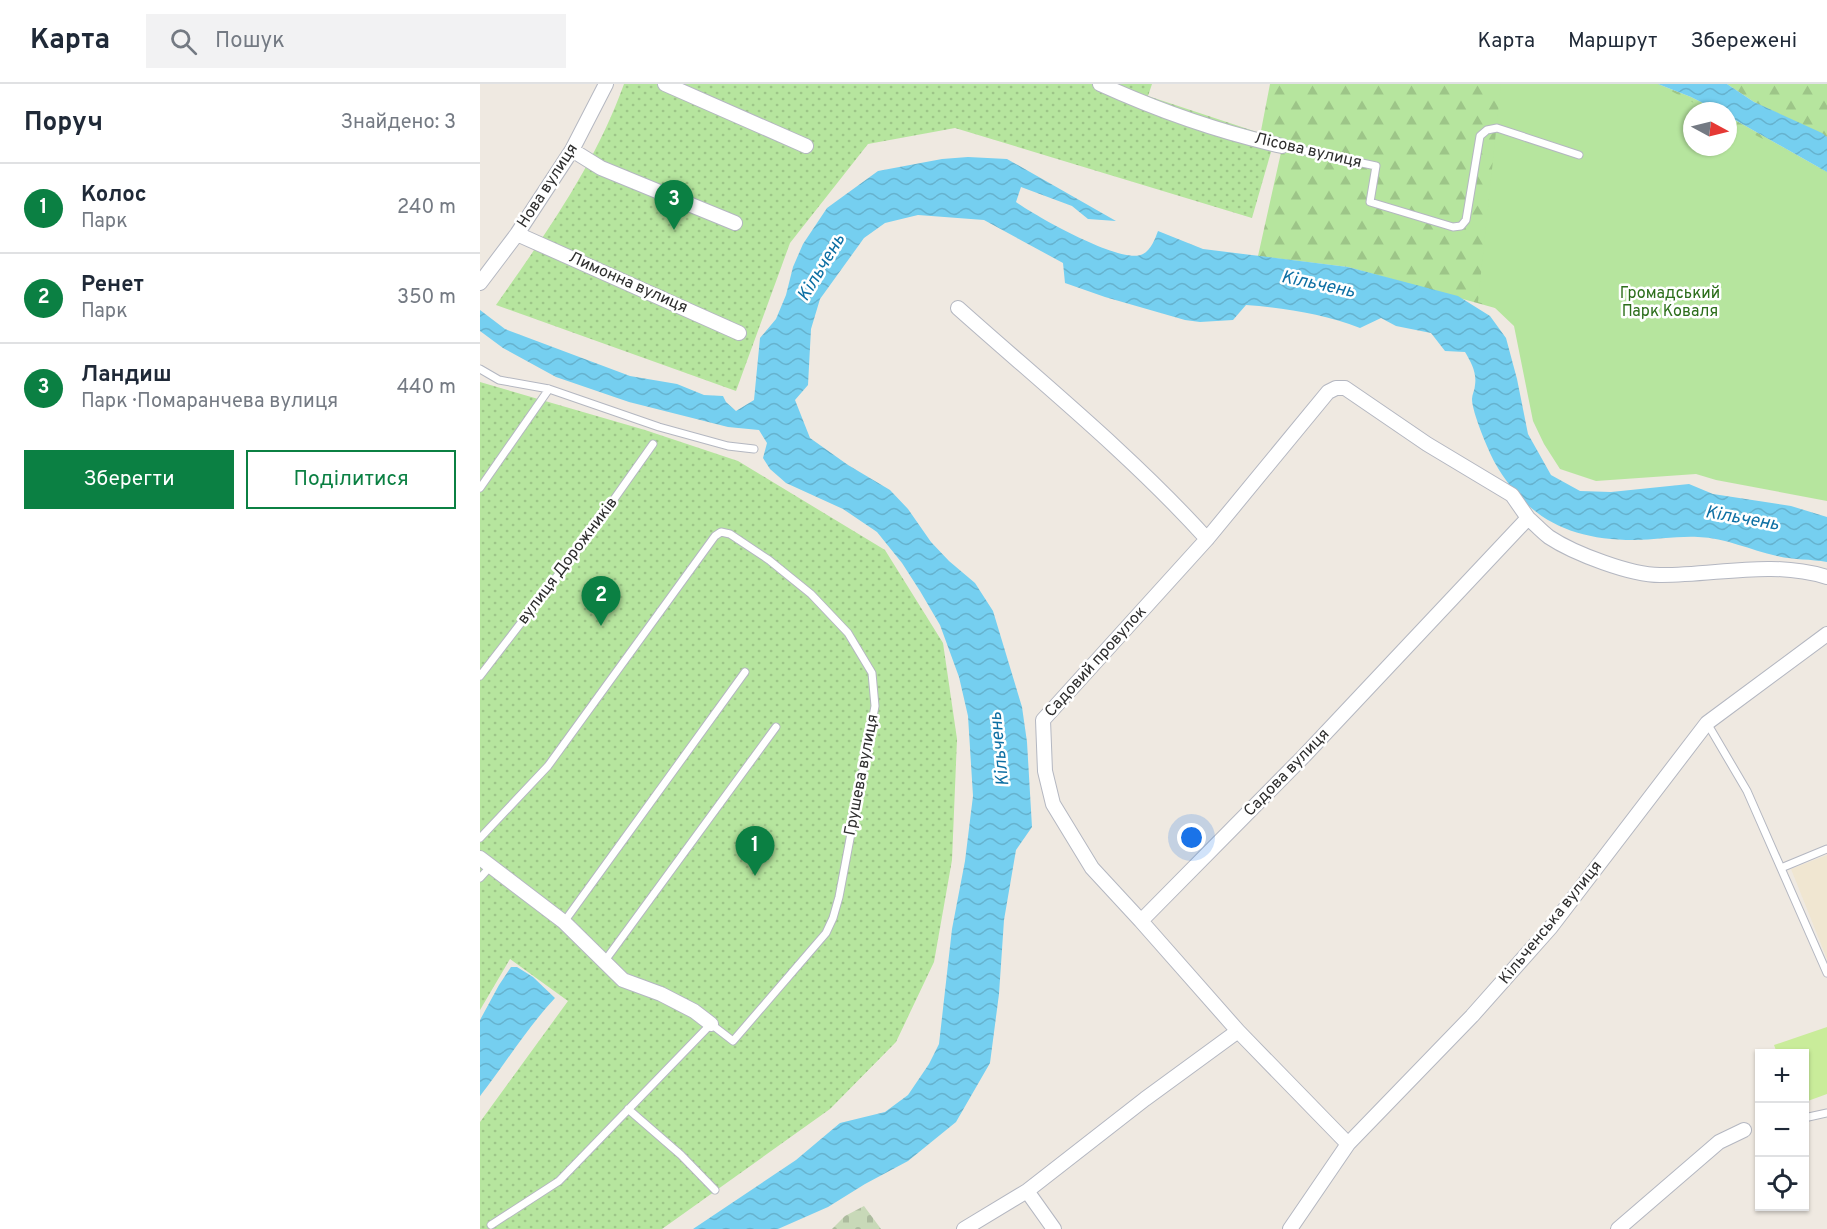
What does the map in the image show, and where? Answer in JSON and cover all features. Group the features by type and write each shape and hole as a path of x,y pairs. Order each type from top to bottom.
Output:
{"street":[{"name":"Нова вулиця","path":"480,283 517,234 572,150 606,84"},
{"path":"665,84 806,146"},
{"name":"Лісова вулиця","path":"1100,84 1167,112 1282,146"},
{"path":"572,150 601,168 735,223"},
{"name":"Лимонна вулиця","path":"517,234 739,333"},
{"path":"958,309 1116,448 1177,505 1207,538"},
{"name":"Садовий провулок","path":"1141,921 1092,868 1053,804 1045,771 1043,720 1207,538 1328,392 1336,388 1345,388 1427,444 1512,495 1528,518"},
{"path":"1528,518 1548,536 1572,550 1658,576 1771,568 1827,577"},
{"name":"Садова вулиця","path":"1141,921 1304,756 1528,518"},
{"name":"Кільченська вулиця","path":"1290,1229 1348,1144 1472,1016 1551,927 1707,723 1827,634"},
{"path":"485,862 564,922 623,980 661,994 694,1011 711,1024"},
{"path":"1141,921 1238,1031 1348,1144"},
{"path":"964,1229 1028,1191 1238,1031"},
{"path":"1618,1229 1719,1142 1744,1130"},
{"path":"1028,1191 1054,1229"}],"lane":[{"name":"Лісова вулиця","path":"1282,146 1376,166 1370,202 1453,227 1461,226 1466,220 1480,136 1487,130 1497,128 1580,155"},
{"path":"480,369 499,380 549,389 659,427 728,446 754,448"},
{"path":"480,488 549,389"},
{"name":"вулиця Дорожників","path":"480,676 588,536 653,444"},
{"name":"Грушева вулиця","path":"480,838 548,766 715,536 721,532 730,534 769,560 811,594 848,633 873,673 875,706 839,897 826,933 733,1041 711,1024"},
{"path":"564,922 745,672"},
{"path":"1707,723 1747,791 1827,973"},
{"path":"604,962 776,727"},
{"path":"1781,868 1827,849"},
{"path":"480,878 485,862"},
{"path":"491,1225 559,1181 711,1024"},
{"path":"628,1108 681,1155 715,1190"},
{"path":"1809,1117 1827,1113"}],"shaded area":[{"path":"1827,855 1827,959 1791,869"}],"green space":[{"path":"624,84 1152,84 1148,96 1275,138 1252,218 955,128 868,144 790,243 736,391 496,305 568,199 599,143"},
{"name":"Громадський Парк Коваля","path":"1270,84 1658,84 1701,102 1683,102 1683,156 1737,156 1737,121 1827,172 1827,469 1513,313 1348,267 1258,256 1282,148 1259,141"},
{"name":"Громадський Парк Коваля","path":"1501,84 1658,84 1692,102 1683,102 1683,156 1737,156 1737,126 1827,172 1827,501 1716,480 1696,474 1596,481 1560,469 1533,421 1514,326 1494,307 1478,302"},
{"path":"1727,84 1827,84 1827,137 1754,102"},
{"path":"480,382 645,430 738,461 885,550 943,643 957,739 952,860 934,962 896,1042 830,1109 662,1229 480,1229 480,1122 568,1001 510,959 480,1010"},
{"path":"1827,1027 1827,1094 1809,1101 1809,1049 1776,1049 1774,1045"},
{"path":"864,1206 881,1229 832,1229 845,1216"}],"water":[{"path":"1658,84 1727,84 1754,102 1822,133 1827,137 1827,172 1737,121 1737,102 1701,102"},
{"name":"Кільчень","path":"968,157 1007,159 1116,221 1088,219 1072,206 1021,187 1016,202 1079,237 1117,253 1133,256 1143,254 1154,241 1158,231 1203,249 1348,267 1458,296 1490,316 1506,338 1528,434 1551,475 1580,491 1611,492 1689,484 1713,494 1791,506 1827,517 1827,562 1767,554 1708,538 1634,540 1590,536 1553,522 1536,512 1521,499 1495,463 1475,413 1472,399 1475,376 1465,352 1445,351 1431,333 1396,326 1381,318 1360,328 1304,312 1246,305 1233,320 1200,322 1185,320 1065,283 1063,263 984,220 918,215 885,223 864,238 820,299 811,329 808,385 795,400 810,438 848,465 890,490 908,509 931,542 975,583 993,611 1022,707 1027,742 1032,827 1016,850 1004,920 999,994 990,1063 956,1122 908,1161 828,1207 778,1229 693,1229 796,1160 840,1123 885,1112 908,1095 929,1064 939,1044 952,929 965,861 973,796 968,716 959,677 940,625 902,563 877,532 843,509 786,483 770,469 763,458 767,443 759,430 728,427 629,402 556,377 503,348 480,331 480,310 505,329 630,376 677,384 704,395 723,396 736,411 754,400 760,338 776,319 803,244 827,208 878,171 942,159"},
{"path":"511,967 517,967 533,977 555,998 480,1096 480,1020"}],"place":[{"name":"Ландиш","path":"674,230"},
{"name":"Ренет","path":"601,626"},
{"name":"Колос","path":"755,876"}]}
